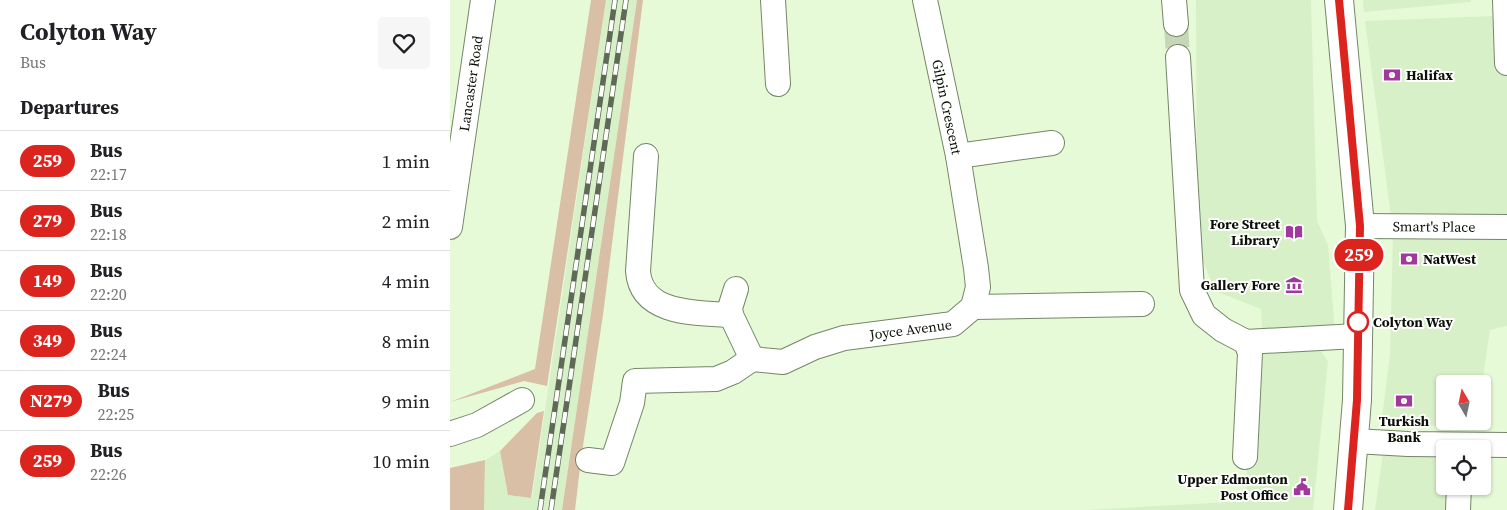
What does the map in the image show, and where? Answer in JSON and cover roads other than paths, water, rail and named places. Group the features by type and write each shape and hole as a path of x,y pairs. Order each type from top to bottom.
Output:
{"main road":[{"path":"1339,0 1360,226 1354,441 1348,510"}],"street":[{"name":"Lancaster Road","path":"450,227 483,0"},
{"path":"772,0 778,84"},
{"name":"Gilpin Crescent","path":"925,0 958,156 978,287 974,307"},
{"path":"1174,0 1176,24"},
{"path":"1505,0 1507,63"},
{"path":"1178,57 1192,290 1204,315 1223,330 1246,342 1357,336"},
{"path":"958,156 1052,143"},
{"path":"646,156 638,271 641,289 653,301 674,309 695,313 731,315"},
{"name":"Smart's Place","path":"1360,226 1507,227"},
{"path":"588,460 612,463 632,403 635,381 716,380 733,372 752,359 731,315 730,308 736,289"},
{"path":"974,307 1142,304"},
{"name":"Joyce Avenue","path":"752,359 783,362 815,347 844,338 953,324 974,307"},
{"path":"1245,458 1250,353 1246,342"},
{"path":"450,434 477,425 522,400"},
{"path":"1354,441 1408,444 1507,445"},
{"path":"1458,510 1459,495"}],"tunnel":[{"path":"1176,24 1178,57"}],"railway":[{"path":"540,510 615,0"},
{"path":"551,510 626,0"}],"place":[{"name":"Halifax","path":"1392,75"},
{"name":"Fore Street Library","path":"1294,232"},
{"name":"NatWest","path":"1409,259"},
{"name":"Gallery Fore","path":"1294,285"},
{"name":"Colyton Way","path":"1358,322"},
{"name":"Turkish Bank","path":"1404,401"},
{"name":"Upper Edmonton Post Office","path":"1302,487"}]}
